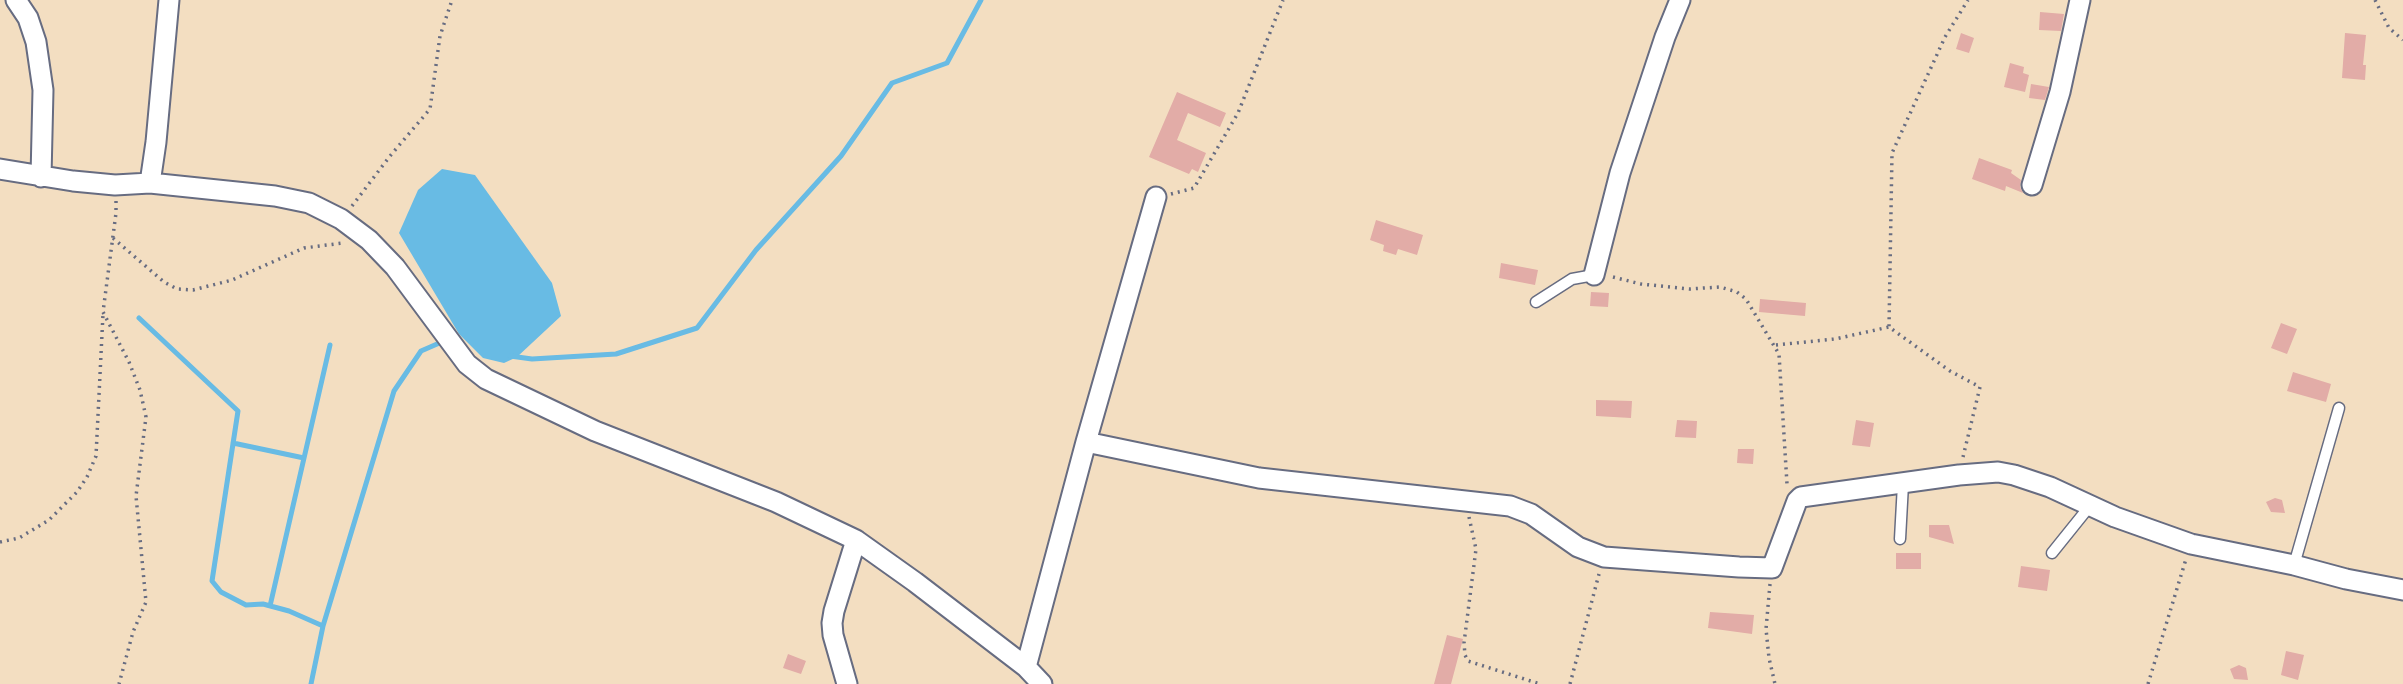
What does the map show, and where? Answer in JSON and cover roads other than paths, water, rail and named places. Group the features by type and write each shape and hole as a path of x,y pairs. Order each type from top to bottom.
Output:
{"street":[{"path":"16,0 28,18 36,42 43,90 41,177"},
{"path":"150,183 169,0"},
{"path":"1594,275 1620,173 1680,0"},
{"path":"2032,185 2060,92 2080,0"},
{"path":"0,169 41,177 115,184 150,183 275,196 309,203 341,219 369,240 395,267 467,363 486,379 595,431 831,526 856,540 1026,667 1042,684"},
{"path":"1026,667 1086,442 1156,197"},
{"path":"1086,442 1259,478 1510,506 1521,510 1578,547 1604,557 1672,564 1772,568 1797,501 1801,497 1998,472 2050,487 2090,507 2157,534 2191,544 2403,590"},
{"path":"847,684 832,623 856,540"}],"lane":[{"path":"1536,302 1572,279 1594,275"},
{"path":"2294,565 2339,408"},
{"path":"1900,539 1903,484"},
{"path":"2052,553 2090,507"}],"water":[{"path":"442,169 475,175 552,283 561,316 517,357 504,363 483,358 459,334 399,233 418,190"}],"waterway":[{"path":"510,356 532,359 616,354 697,328 756,250 841,156 892,83 947,63 981,0"},
{"path":"139,318 238,411 212,581 221,592 246,605 263,604 289,611 323,626"},
{"path":"311,684 323,626 394,391 421,351 444,341"},
{"path":"270,606 330,345"},
{"path":"233,443 304,458"}]}
